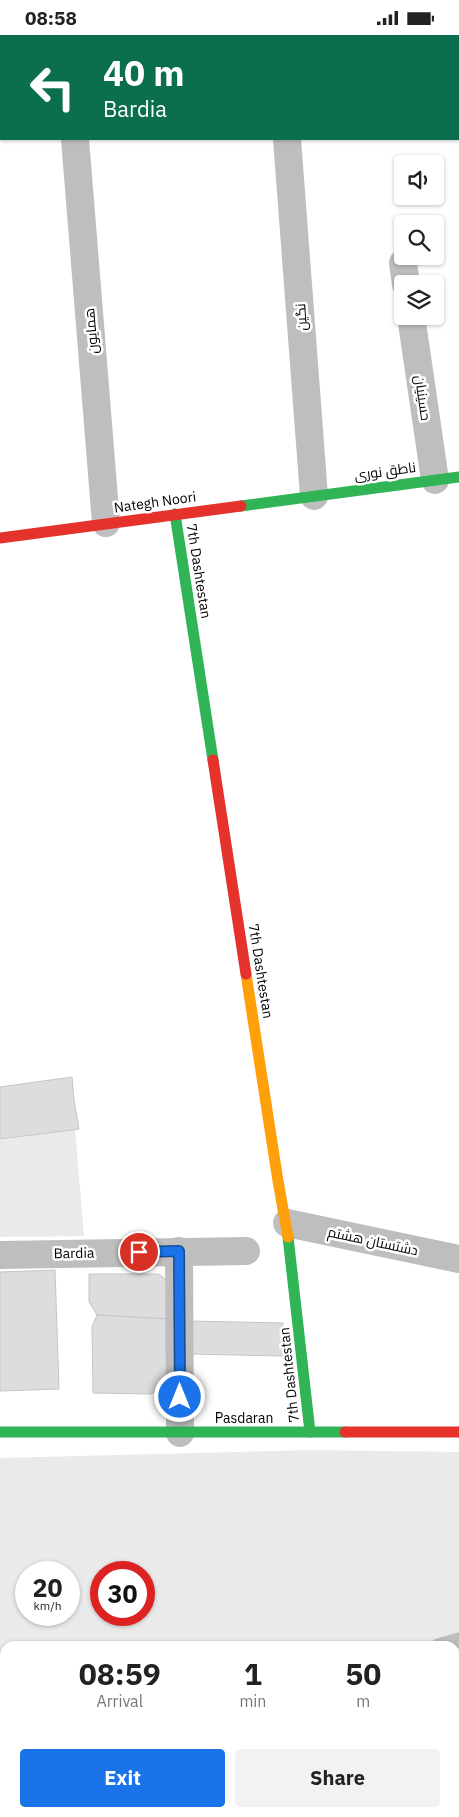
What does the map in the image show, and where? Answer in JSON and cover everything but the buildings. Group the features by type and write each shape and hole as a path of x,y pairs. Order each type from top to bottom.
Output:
{"street":[{"name":"همایون","path":"75,140 106,523"},
{"name":"نگین","path":"287,140 314,496"},
{"name":"حسینیان","path":"413,325 447,478"},
{"name":"ناطق نوری","path":"314,496 447,478"},
{"name":"Nategh Noori","path":"0,538 314,496"},
{"name":"7th Dashtestan","path":"175,515 278,1181 287,1223 310,1432"},
{"name":"دشتستان هشتم","path":"287,1223 459,1259"},
{"path":"179,1251 180,1433"},
{"name":"Bardia","path":"0,1255 246,1251"},
{"name":"Pasdaran","path":"0,1432 459,1432"}],"shaded area":[{"path":"75,1129 84,1236 0,1237 0,1140"},
{"path":"311,1450 459,1452 459,1641 0,1641 0,1458"}],"traffic: fast":[{"path":"241,506 459,477"},
{"path":"175,514 213,760"},
{"path":"288,1237 310,1432"},
{"path":"0,1432 345,1432"}],"traffic: slow":[{"path":"246,974 288,1237"}],"traffic: jam":[{"path":"0,538 241,506"},
{"path":"213,760 246,974"},
{"path":"345,1432 459,1432"}],"route":[{"path":"139,1252 179,1251 180,1397"}]}
